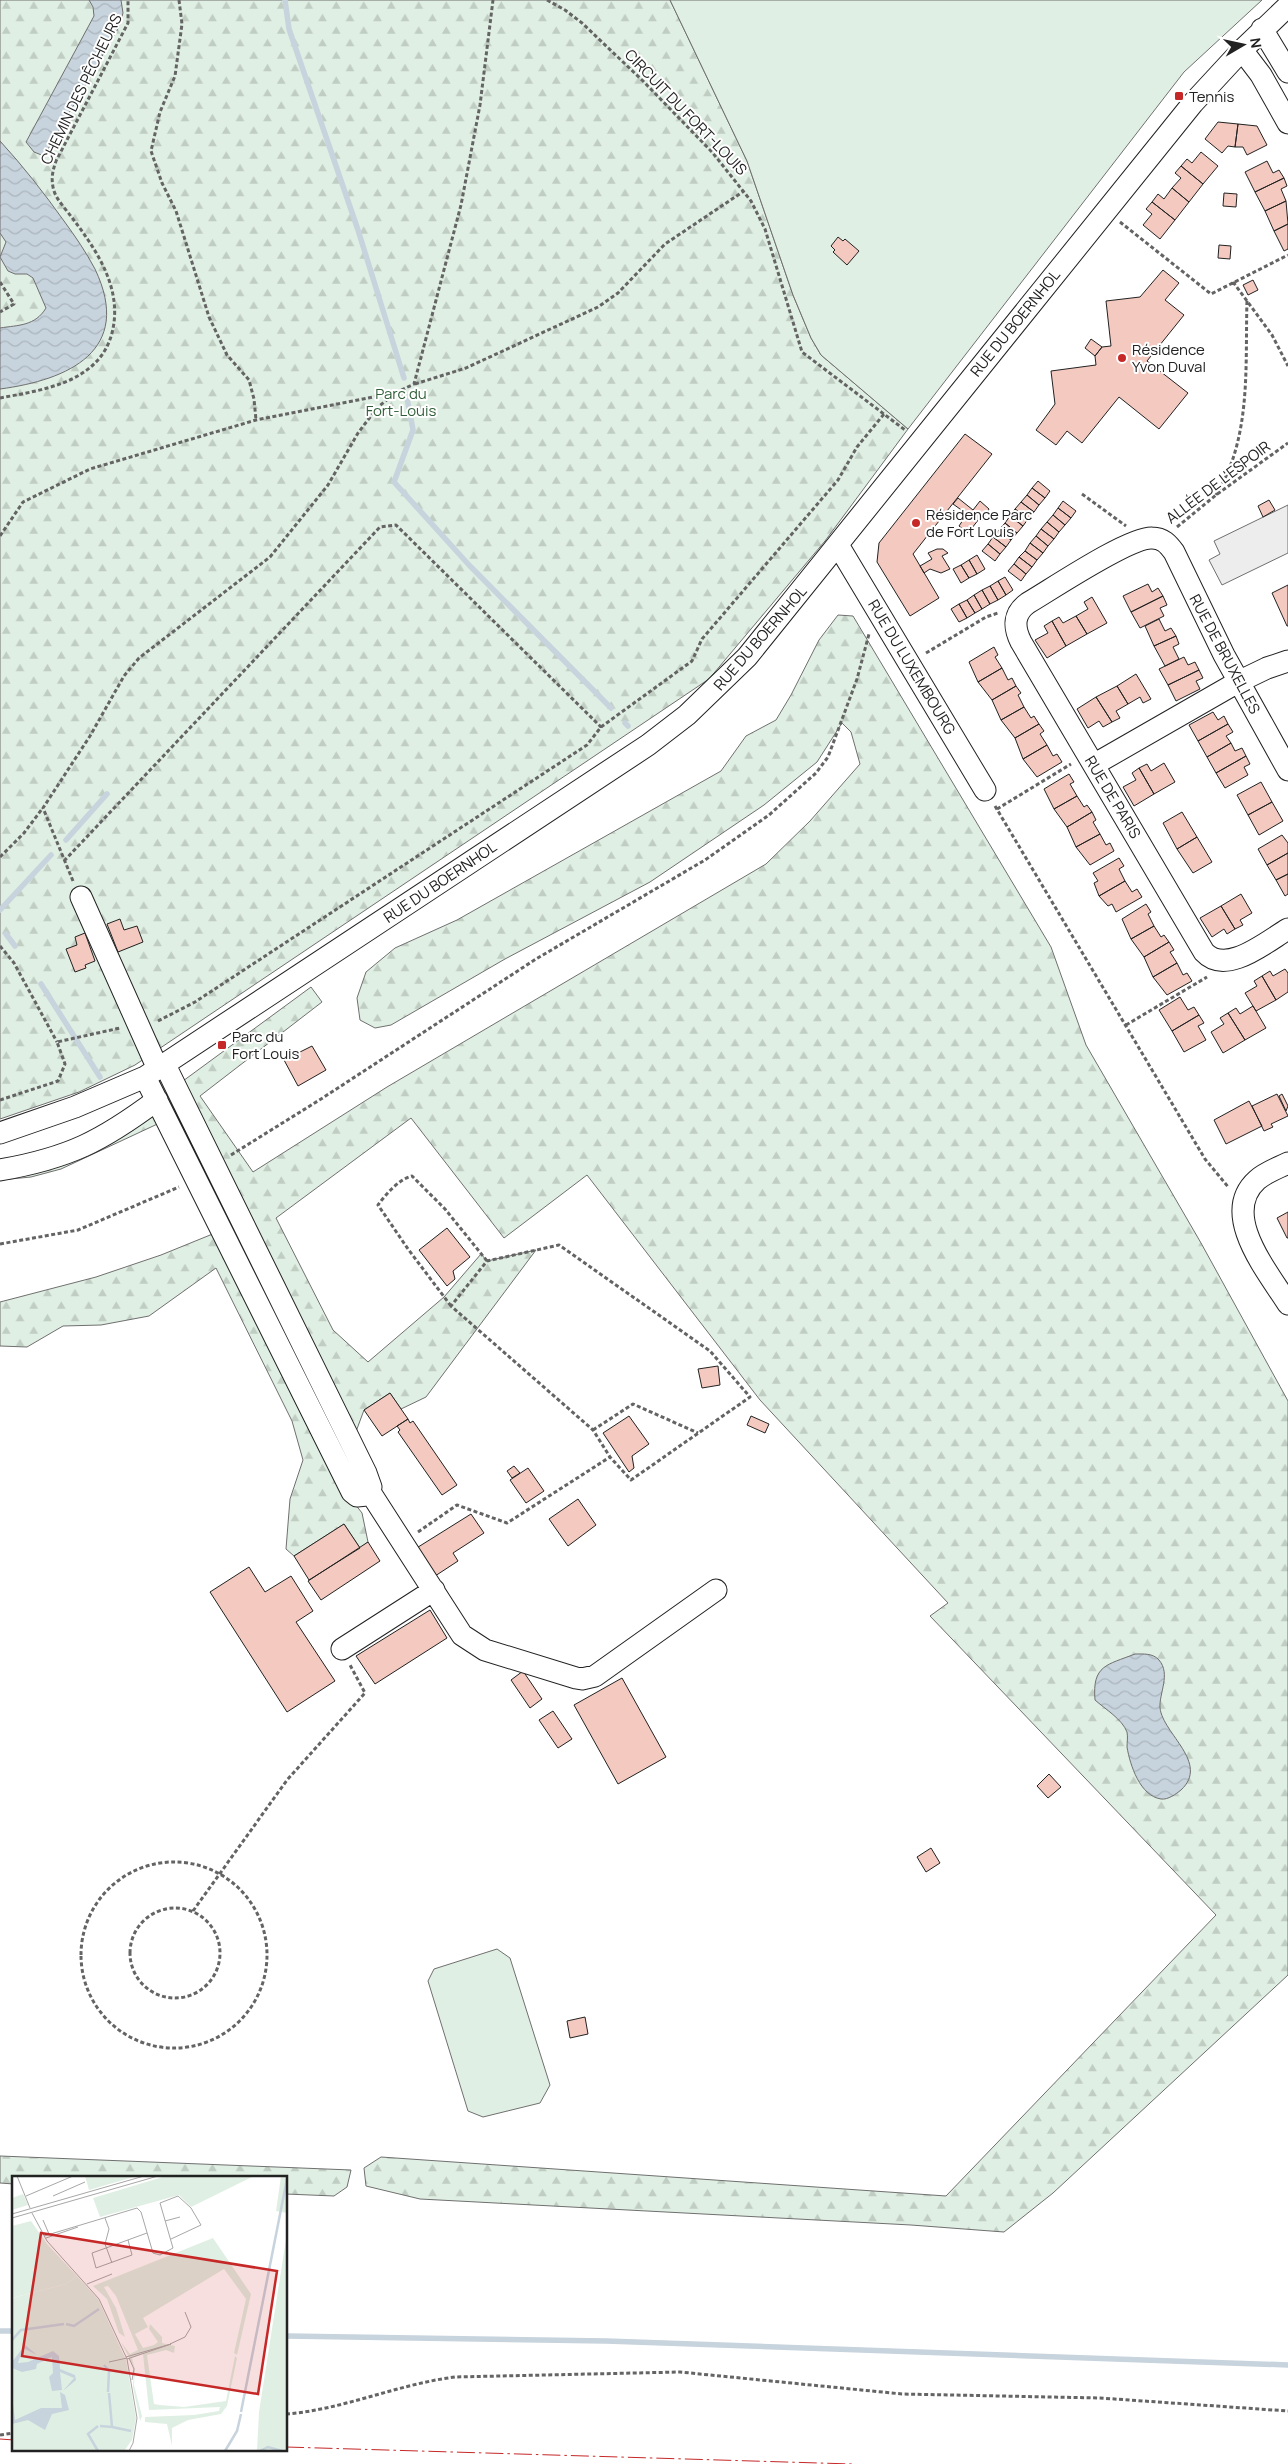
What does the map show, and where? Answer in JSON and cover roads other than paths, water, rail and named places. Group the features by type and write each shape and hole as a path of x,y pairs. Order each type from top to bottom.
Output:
{"street":[{"name":"RUE DU BOERNHOL","path":"0,1133 84,1104 156,1070 675,726 713,693 747,657 1193,103 1262,29 1288,6"},
{"path":"1262,29 1288,72"},
{"path":"1242,50 1261,75 1288,123"},
{"name":"RUE DE BRUXELLES","path":"1016,619 1028,603 1128,544 1152,539 1174,552 1238,682 1288,770"},
{"name":"RUE DU LUXEMBOURG","path":"838,545 985,790"},
{"name":"RUE DE PARIS","path":"1016,619 1021,642 1204,952 1219,962 1232,961 1288,929"},
{"path":"1091,759 1238,682 1267,668 1288,661"},
{"path":"81,896 138,1024 156,1070 215,1165 366,1472 370,1482 370,1492 462,1635 485,1650 582,1680 595,1676 716,1590"},
{"path":"156,1070 157,1100 194,1178 352,1492 362,1497 370,1492"},
{"path":"0,1170 51,1159 90,1145 123,1125 157,1100"},
{"path":"1284,1298 1248,1235 1243,1220 1243,1204 1245,1196 1257,1181 1288,1163"},
{"path":"342,1649 434,1590"}],"water":[{"path":"89,0 121,0 123,13 119,27 44,156 34,152 26,142 94,16 93,7"},
{"path":"0,141 41,190 88,256 105,297 106,321 100,341 88,356 70,369 25,385 0,389 0,328 26,324 42,314 46,308 33,278 27,274 15,274 8,271 0,257 6,242 0,233"},
{"path":"1135,1654 1154,1656 1162,1665 1164,1677 1160,1708 1163,1718 1188,1759 1190,1769 1189,1780 1181,1790 1166,1799 1154,1797 1142,1786 1137,1779 1131,1762 1125,1727 1095,1700 1096,1680 1103,1668"}],"waterway":[{"path":"285,0 289,29 358,230 404,378"},
{"path":"407,398 413,430 394,482 469,565 611,708"},
{"path":"625,723 628,726"},
{"path":"66,840 107,794"},
{"path":"0,910 51,855"},
{"path":"6,934 15,946"},
{"path":"41,984 100,1077"},
{"path":"0,2331 12,2331"},
{"path":"288,2336 606,2341 1288,2365"}],"place":[{"name":"Tennis","path":"1179,96"},
{"name":"Résidence Yvon Duval","path":"1122,358"},
{"name":"Résidence Parc de Fort Louis","path":"916,523"},
{"name":"Parc du Fort Louis","path":"222,1045"}],"park label":[{"name":"Parc du Fort-Louis","path":"401,402"}]}
